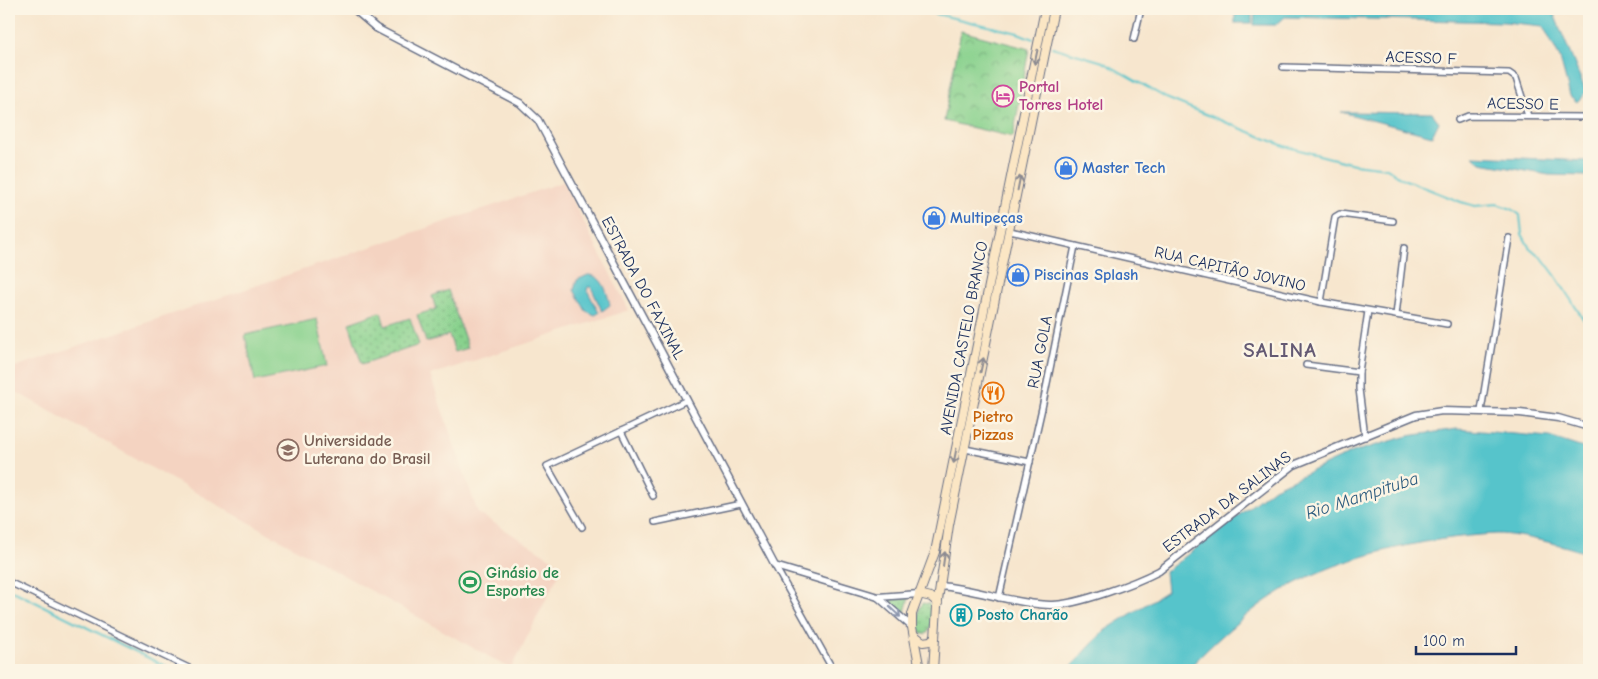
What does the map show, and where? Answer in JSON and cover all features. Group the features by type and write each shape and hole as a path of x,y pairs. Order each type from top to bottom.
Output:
{"main road":[{"name":"AVENIDA CASTELO BRANCO","path":"920,670 912,630 912,614 935,552 942,521 1045,9"},
{"name":"AVENIDA CASTELO BRANCO","path":"933,670 938,603 949,525 1054,9"},
{"path":"921,591 940,586"},
{"path":"921,591 934,598 938,603"},
{"path":"912,630 917,640 923,642 930,642 935,637"}],"street":[{"name":"ESTRADA DO FAXINAL","path":"354,9 376,28 520,102 538,120 775,566"},
{"path":"1134,39 1141,9"},
{"name":"ACESSO F","path":"1283,67 1509,73 1516,78 1528,116"},
{"name":"ACESSO E","path":"1458,120 1468,116 1589,117"},
{"path":"1320,302 1334,217 1340,214 1393,221"},
{"name":"RUA CAPITÃO JOVINO","path":"1010,231 1320,302 1447,324"},
{"path":"1481,411 1509,238"},
{"name":"RUA GOLA","path":"999,598 1030,462 1075,246"},
{"path":"1396,315 1404,248"},
{"path":"1365,437 1359,389 1359,372 1368,311"},
{"path":"1306,365 1359,372"},
{"path":"582,527 547,466 686,400"},
{"name":"ESTRADA DA SALINAS","path":"940,586 964,589 999,598 1057,604 1135,583 1159,571 1294,465 1416,415 1481,411 1558,418 1589,426"},
{"path":"621,431 653,496"},
{"path":"965,450 1030,462"},
{"path":"655,522 741,504"},
{"path":"775,566 878,597 921,591"},
{"path":"775,566 834,670"},
{"path":"9,582 193,670"},
{"path":"878,597 912,630"}],"shaded area":[{"name":"Universidade Luterana do Brasil","path":"563,182 629,310 430,375 478,513 563,566 511,669 9,388 9,369"}],"green space":[{"path":"961,31 1029,49 1013,137 944,121"},
{"path":"448,290 468,348 455,352 449,335 426,342 417,315 436,309 432,296"},
{"path":"381,312 385,326 410,318 419,345 362,364 349,323"},
{"path":"317,319 327,366 255,381 245,335"},
{"path":"909,598 904,615 890,600"},
{"path":"923,603 930,604 932,611 931,624 926,634 921,634 918,629 919,609"}],"water":[{"path":"1235,9 1252,9 1252,23 1235,23"},
{"path":"1255,9 1552,9 1586,92 1577,102 1570,96 1560,58 1543,26 1504,22 1285,17 1276,25 1254,25"},
{"path":"1341,112 1432,113 1439,122 1432,136"},
{"path":"1473,156 1589,161 1589,176 1549,175 1481,163"},
{"path":"588,275 597,278 604,285 610,305 602,311 591,287 588,287 587,290 599,313 595,315 586,311 574,290 577,280"},
{"name":"Rio Mampituba","path":"1457,429 1549,437 1589,450 1589,554 1543,541 1497,534 1409,545 1349,561 1294,584 1247,614 1187,670 1068,670 1104,631 1167,591 1165,572 1274,488 1353,452 1408,436"}],"waterway":[{"path":"915,9 1018,33 1033,39"},
{"path":"1052,47 1103,62 1166,98 1284,146 1354,164 1387,168 1403,179 1475,206 1497,204 1512,209 1520,215 1522,234 1529,247 1543,259 1555,275 1589,328"},
{"path":"9,589 173,670"}],"place":[{"name":"Portal Torres Hotel","path":"1003,96"},
{"name":"Master Tech","path":"1066,168"},
{"name":"Multipeças","path":"934,218"},
{"name":"Piscinas Splash","path":"1018,275"},
{"name":"Pietro Pizzas","path":"993,393"},
{"name":"Universidade Luterana do Brasil","path":"288,450"},
{"name":"Ginásio de Esportes","path":"470,582"},
{"name":"Posto Charão","path":"961,615"}],"district":[{"name":"SALINA","path":"1280,350"}]}
